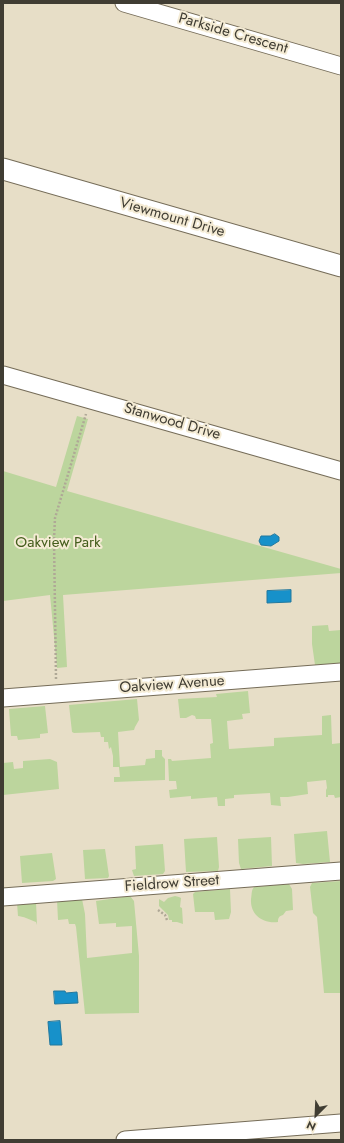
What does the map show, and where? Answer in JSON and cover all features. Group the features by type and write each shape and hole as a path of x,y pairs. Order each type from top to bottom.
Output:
{"street":[{"name":"Parkside Crescent","path":"124,3 341,66"},
{"name":"Viewmount Drive","path":"3,169 341,266"},
{"name":"Stanwood Drive","path":"3,375 341,471"},
{"name":"Oakview Avenue","path":"3,698 341,672"},
{"name":"Fieldrow Street","path":"3,897 341,871"},
{"path":"125,1140 341,1123"}],"path":[{"path":"56,693 55,518 91,399"},
{"path":"158,910 165,915 167,920"}],"green space":[{"name":"Oakview Park","path":"77,416 88,419 67,491 341,569 341,573 63,595 67,667 57,668 50,595 3,601 3,471 56,487"},
{"path":"328,625 329,631 341,630 341,663 315,665 312,644 312,626"},
{"path":"248,691 250,713 242,714 243,719 227,721 229,749 274,746 274,738 322,735 322,716 331,715 332,744 341,743 341,797 335,798 334,795 328,795 328,797 326,797 326,780 307,782 308,794 280,797 281,806 271,805 270,793 234,795 234,798 225,799 225,806 218,806 217,797 191,799 191,796 170,798 169,790 177,789 176,781 169,781 168,759 171,759 172,761 211,758 210,744 213,743 211,719 196,719 195,716 192,715 186,718 180,718 178,699 217,697 216,694"},
{"path":"137,699 139,720 134,730 118,732 120,767 145,765 146,759 155,758 155,750 162,750 162,756 165,759 165,780 114,782 114,777 120,777 119,767 113,767 111,747 109,749 108,742 104,742 104,737 101,737 100,732 72,732 69,705"},
{"path":"45,706 48,733 40,734 40,738 18,740 17,736 11,736 9,709"},
{"path":"50,759 57,762 59,789 3,795 3,763 13,762 14,769 23,768 23,761"},
{"path":"327,831 330,862 303,864 296,863 294,834"},
{"path":"217,837 218,871 186,872 184,839"},
{"path":"271,837 272,866 241,869 239,863 238,839"},
{"path":"163,844 165,871 163,874 134,876 132,870 136,869 135,846"},
{"path":"105,849 109,876 108,878 85,879 83,850"},
{"path":"52,853 56,879 53,881 22,883 20,856"},
{"path":"341,881 341,993 324,993 317,917 313,913 310,887 312,883"},
{"path":"289,884 292,889 293,910 286,911 279,917 278,922 262,920 258,917 251,904 252,890 254,887"},
{"path":"230,889 231,912 229,919 215,920 214,912 195,912 193,894 195,892"},
{"path":"130,896 134,901 139,956 139,1013 85,1014 76,927 75,924 69,924 68,919 58,920 57,900 82,899 85,914 87,958 132,953 132,926 116,927 116,923 99,924 96,901"},
{"path":"175,896 181,898 180,907 182,908 183,924 169,920 168,915 159,906 159,899 164,902 168,898"},
{"path":"36,902 37,925 36,922 18,916 17,903"}],"water":[{"path":"275,534 279,537 279,541 271,546 261,545 259,541 261,536 270,536"},
{"path":"291,590 291,602 267,603 267,591"},
{"path":"54,991 65,991 66,993 77,992 78,1003 55,1004"},
{"path":"60,1021 62,1045 50,1045 48,1022"}]}
